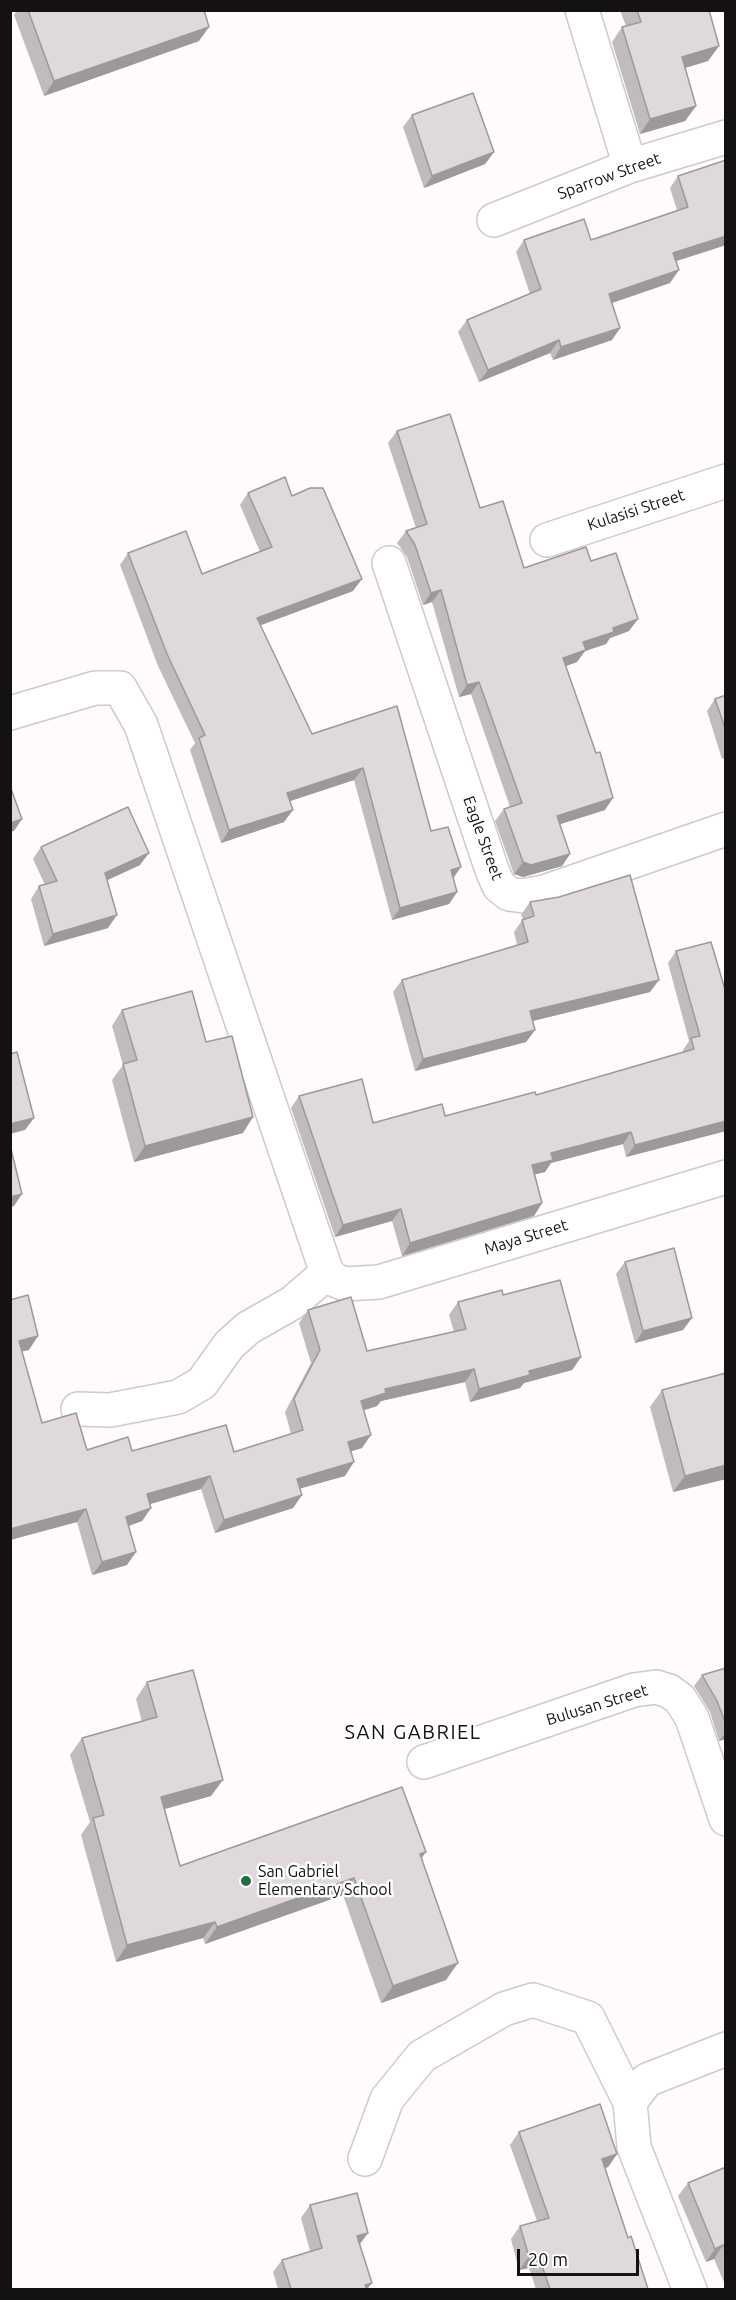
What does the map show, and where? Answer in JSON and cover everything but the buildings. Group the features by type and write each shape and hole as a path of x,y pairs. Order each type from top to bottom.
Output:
{"street":[{"path":"582,10 630,166"},
{"name":"Sparrow Street","path":"494,220 630,166 726,137"},
{"name":"Kulasisi Street","path":"547,540 726,481"},
{"name":"Eagle Street","path":"389,563 492,870 500,886 509,894 523,896 544,892 726,829"},
{"path":"10,713 85,691 120,688 141,725 327,1273 292,1303 248,1328 229,1345 202,1383 178,1396 110,1410 78,1409"},
{"name":"Maya Street","path":"327,1273 345,1284 379,1282 726,1177"},
{"name":"Bulusan Street","path":"424,1762 634,1690 656,1687 669,1691 680,1699 692,1718 726,1819"},
{"path":"365,2159 387,2099 422,2056 504,2009 533,2000 588,2018 630,2102 634,2147 690,2289"},
{"path":"630,2102 647,2080 726,2049"}],"place":[{"name":"San Gabriel Elementary School","path":"246,1881"}],"district":[{"name":"SAN GABRIEL","path":"413,1732"}]}
